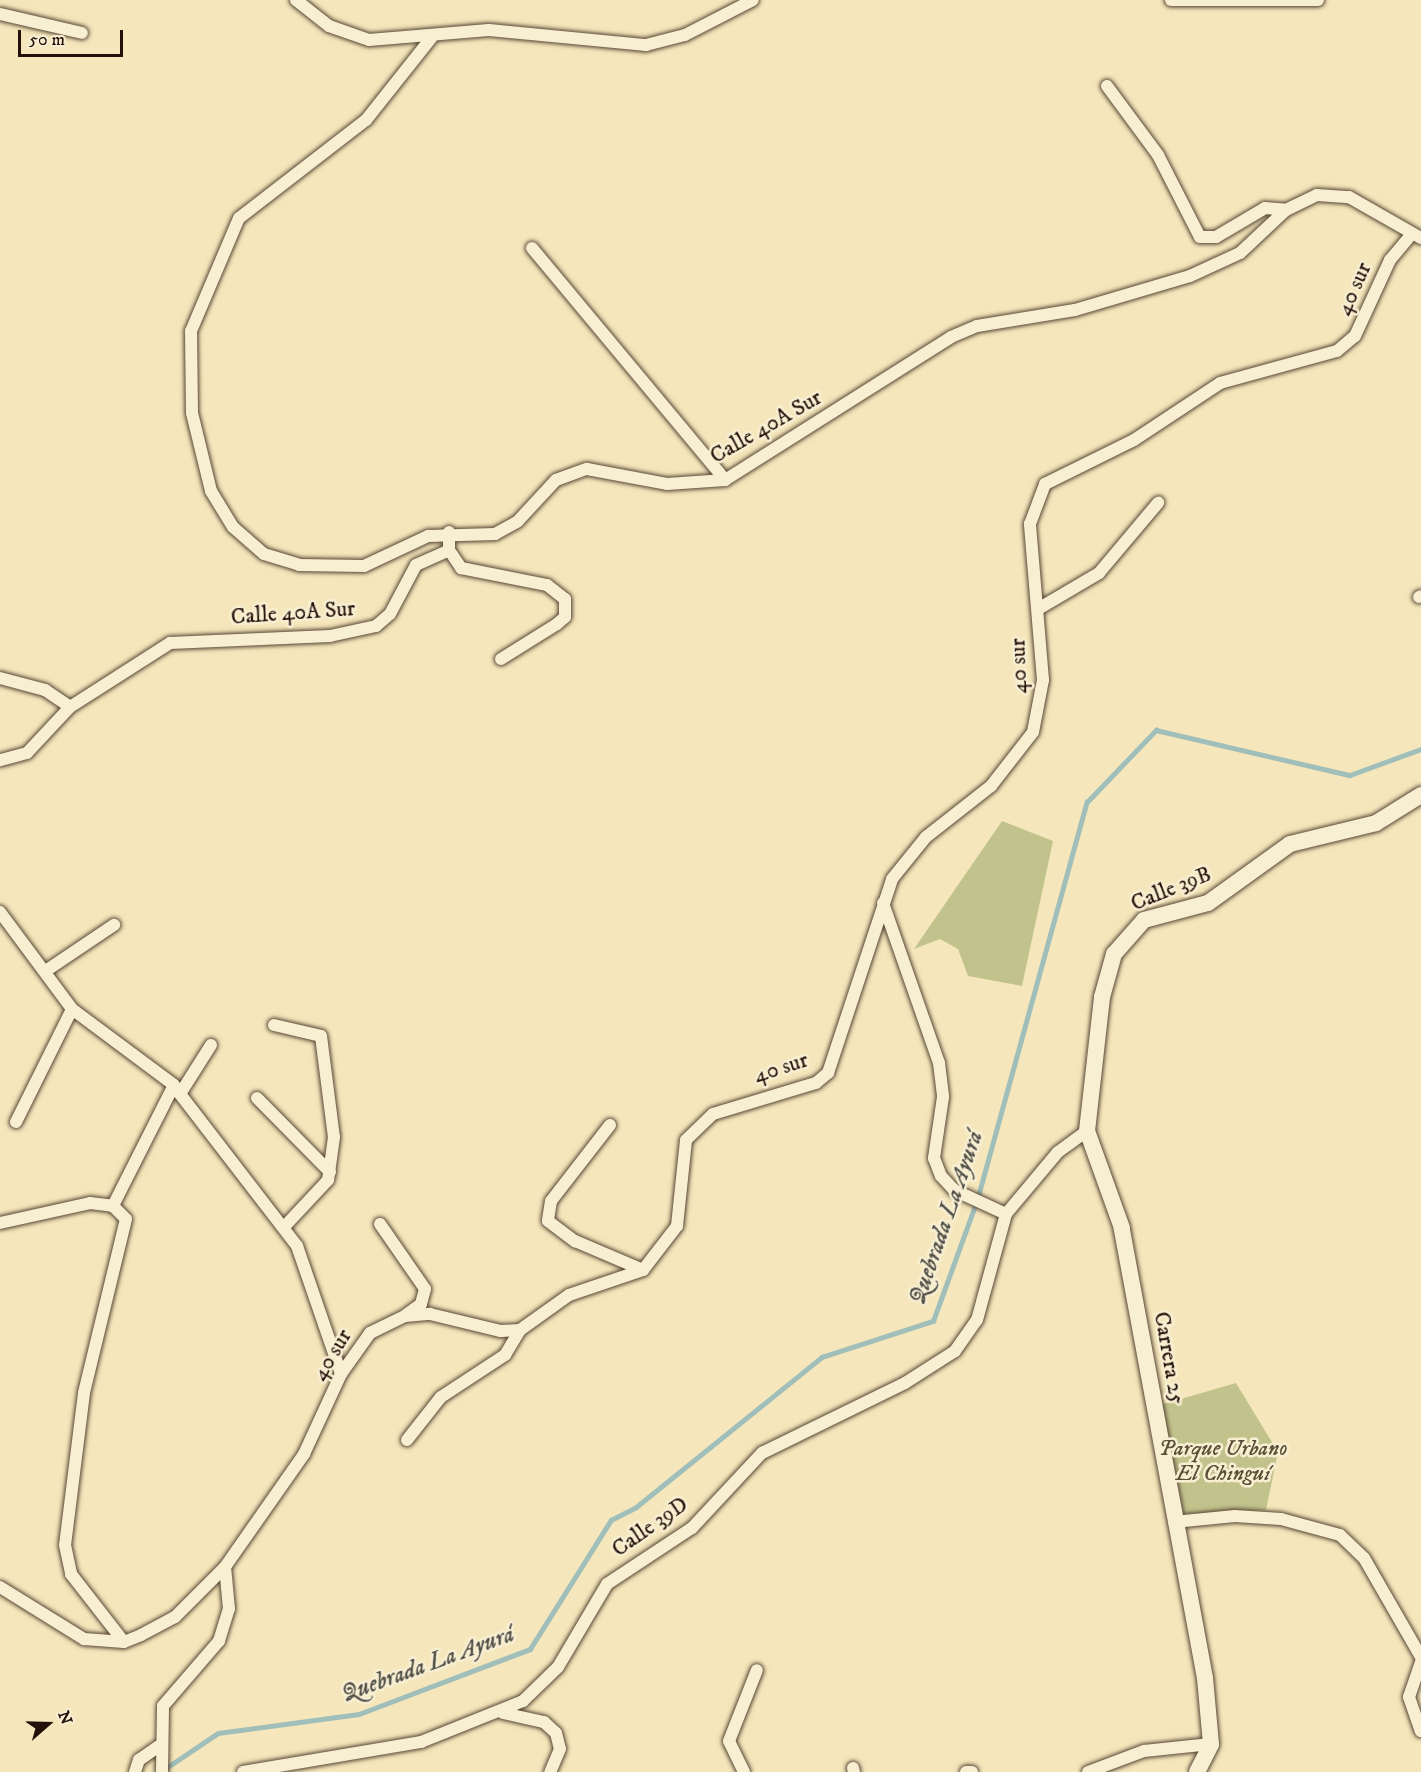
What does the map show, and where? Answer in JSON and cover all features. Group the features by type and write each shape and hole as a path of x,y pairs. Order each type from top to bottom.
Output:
{"street":[{"path":"301,4 329,26 369,40 432,37 489,30 646,45 685,34 753,0"},
{"path":"1171,0 1317,0"},
{"path":"0,14 82,33"},
{"path":"432,37 366,120 239,218 191,331 188,369 197,451 211,491 232,527 264,554 299,565 364,566 449,532 449,550 461,568 547,585 565,599 565,616 557,624 501,659"},
{"path":"1107,86 1158,154 1200,237 1230,230 1265,208 1286,210"},
{"name":"Calle 40A Sur","path":"449,532 480,535 509,529 543,489 587,469 667,484 725,480 951,337 977,326 1075,310 1190,276 1240,253 1286,210 1317,195 1349,197 1415,237"},
{"name":"40 sur","path":"643,1270 676,1226 686,1140 699,1123 738,1104 816,1083 828,1073 883,903 906,857 991,786 1033,732 1043,680 1030,524 1045,484 1134,440 1220,383 1337,351 1355,336 1390,260 1415,237"},
{"path":"532,248 725,480"},
{"path":"1038,609 1099,573 1158,503"},
{"name":"Calle 40A Sur","path":"0,760 27,753 70,707 170,643 361,632 390,614 421,559 449,550"},
{"path":"0,678 45,690 70,707"},
{"name":"Calle 39B","path":"1088,1131 1102,997 1114,954 1127,933 1144,921 1223,895 1290,844 1376,823 1421,795"},
{"path":"883,903 939,1063 944,1097 934,1158 954,1190 1006,1214 1059,1152 1088,1131"},
{"path":"0,912 47,970 72,1009 177,1089 284,1227 313,1282 341,1374"},
{"path":"47,970 114,925"},
{"path":"16,1122 72,1009"},
{"path":"274,1025 316,1032 324,1043 334,1137 330,1172 316,1197 284,1227"},
{"path":"113,1206 177,1089 212,1046"},
{"path":"257,1098 330,1172"},
{"path":"610,1125 551,1201 548,1221 575,1240 643,1270"},
{"name":"Carrera 25","path":"1088,1131 1122,1228 1174,1522 1205,1678 1211,1744"},
{"path":"0,1223 59,1207 113,1206 126,1219 126,1233 84,1393 66,1553 71,1574 124,1642"},
{"name":"Calle 39D","path":"243,1772 382,1751 503,1713 545,1684 607,1584 692,1528 762,1453 904,1383 956,1351 977,1320 1006,1214"},
{"path":"380,1224 425,1289 421,1304 405,1316"},
{"path":"406,1440 441,1397 499,1361 520,1330 569,1295 643,1270"},
{"name":"40 sur","path":"124,1642 175,1617 225,1567 304,1454 341,1374 370,1333 405,1316 430,1314 501,1332 520,1330"},
{"path":"1174,1522 1235,1516 1281,1519 1340,1535 1364,1558 1421,1658"},
{"path":"162,1772 160,1751 163,1706 219,1641 229,1610 225,1567"},
{"path":"0,1587 84,1638 124,1642"},
{"path":"1421,1662 1409,1684 1421,1731"},
{"path":"744,1772 729,1741 757,1670"},
{"path":"503,1713 544,1722 556,1732 560,1749 550,1772"},
{"path":"1088,1772 1144,1751 1211,1744"},
{"path":"1197,1772 1211,1744"},
{"path":"135,1772 139,1760 160,1751"},
{"path":"966,1772 972,1772"}],"green space":[{"path":"1002,821 1053,841 1022,986 968,976 958,949 940,939 914,949"},
{"name":"Parque Urbano El Chinguí","path":"1236,1383 1278,1452 1266,1510 1179,1514 1160,1405"}],"waterway":[{"name":"Quebrada La Ayurá","path":"163,1770 218,1733 359,1714 530,1649 611,1520 636,1507 822,1357 933,1321 977,1200 1087,802 1156,730 1350,775 1421,749"}]}
